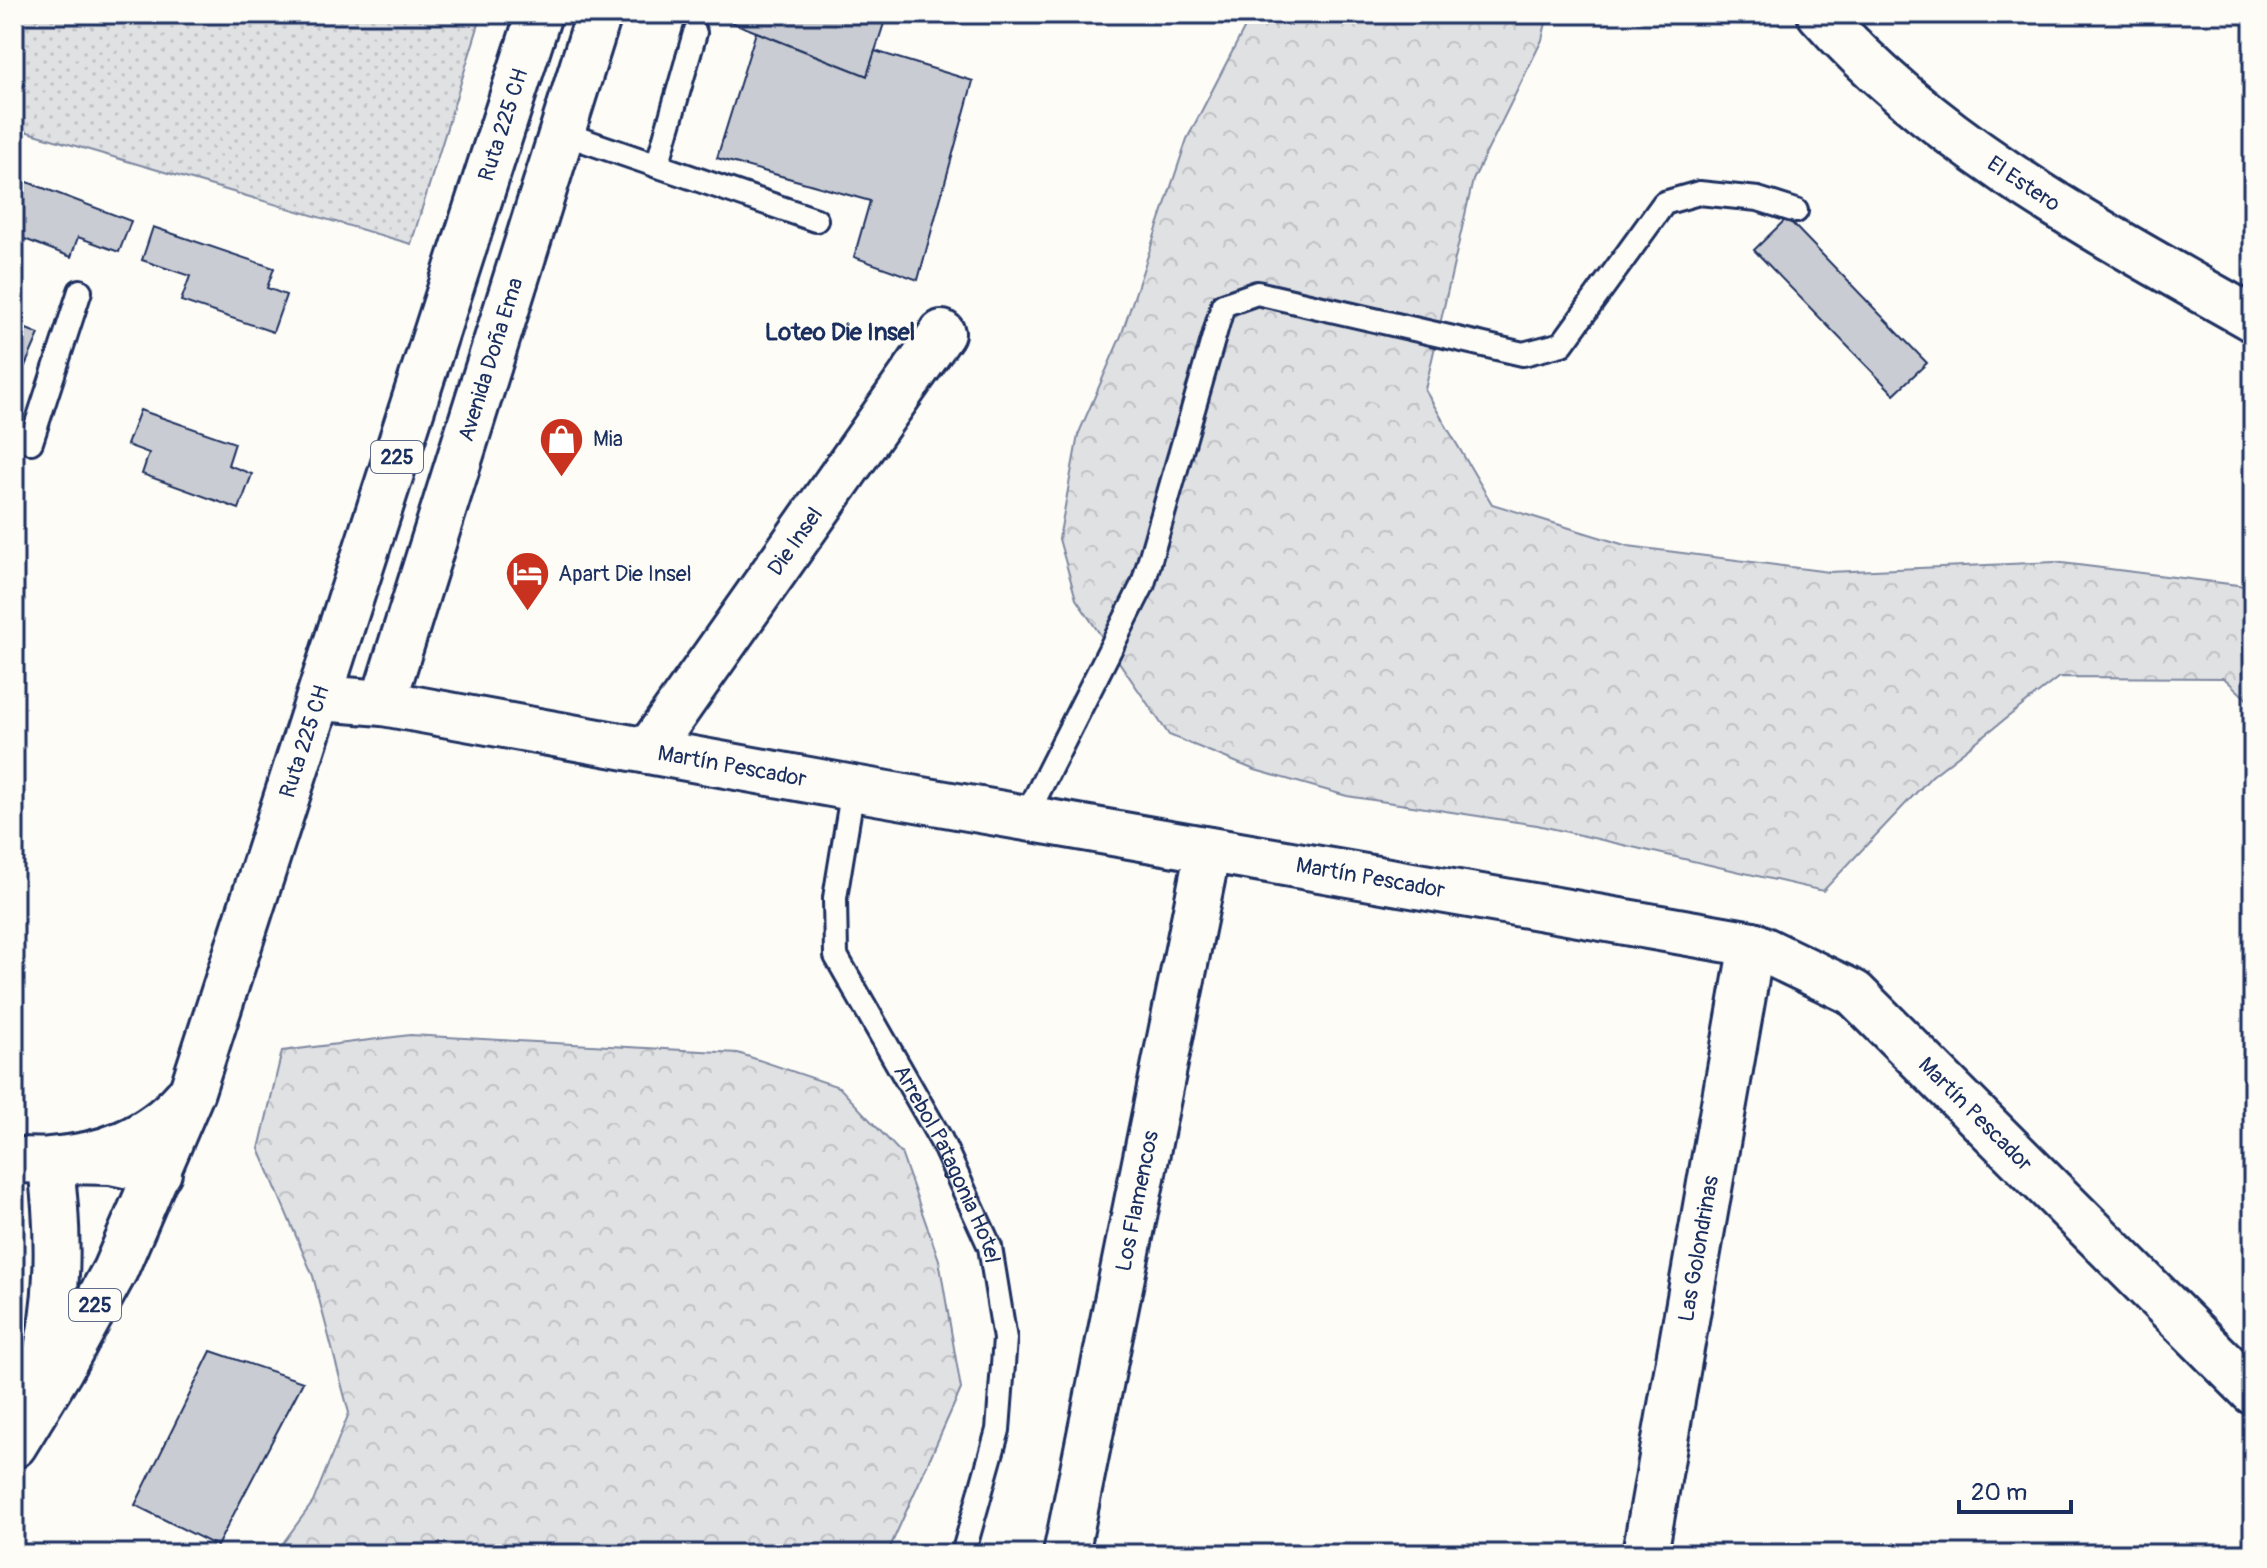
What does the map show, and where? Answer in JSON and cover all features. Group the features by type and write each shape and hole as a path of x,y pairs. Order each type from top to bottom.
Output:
{"street":[{"name":"Ruta 225 CH","path":"18,1438 115,1270 192,1091 539,14"},
{"name":"Avenida Doña Ema","path":"383,703 599,14"},
{"name":"El Estero","path":"1820,14 1924,112 2005,171 2143,257 2253,319"},
{"name":"Die Insel","path":"648,751 942,333"},
{"name":"Martín Pescador","path":"320,698 383,703 1752,944 1854,993 2253,1392"},
{"name":"Los Flamencos","path":"1066,1554 1208,850"},
{"name":"Las Golondrinas","path":"1645,1554 1752,944"},
{"path":"32,1160 105,1152 131,1141 164,1119 192,1091"},
{"path":"32,1160 111,1162 159,1172"},
{"path":"18,1438 40,1377 55,1307 59,1258 57,1208 32,1160"}],"lane":[{"path":"657,166 695,33"},
{"path":"562,133 816,220"},
{"path":"1025,818 1143,584 1223,305 1257,293 1523,354 1562,344 1664,203 1699,193 1758,199 1796,211"},
{"path":"14,435 31,442 80,291"},
{"name":"Arrebol Patagonia Hotel","path":"853,788 835,898 836,956 941,1140 990,1247 1005,1339 998,1430 963,1554"}],"green space":[{"path":"14,14 482,14 411,244 14,128"},
{"path":"1245,14 1548,14 1542,40 1473,180 1425,390 1492,504 1628,546 1829,572 2054,562 2253,587 2253,705 2224,678 2059,677 1932,776 1823,891 1537,825 1347,796 1255,770 1169,735 1076,599 1059,539 1078,435 1121,336 1187,139 1244,29"},
{"path":"410,1035 738,1053 839,1087 901,1153 939,1260 961,1389 887,1554 275,1554 313,1502 349,1413 313,1276 259,1149 282,1051"}],"building":[{"path":"711,14 887,14 867,76"},
{"path":"756,32 867,76 875,51 973,81 918,280 854,257 870,201 717,158"},
{"path":"14,177 131,221 119,252 78,237 71,257 14,235"},
{"path":"1787,218 1927,363 1894,394 1754,250"},
{"path":"153,227 274,268 267,288 286,295 273,332 181,301 190,276 142,260"},
{"path":"14,324 39,334 25,366 14,361"},
{"path":"140,410 235,443 228,465 252,474 239,509 142,474 149,453 127,445"},
{"path":"211,1351 303,1382 217,1546 135,1505"}],"place":[{"name":"Mia","path":"562,478"},
{"name":"Apart Die Insel","path":"527,613"}],"district":[{"name":"Loteo Die Insel","path":"840,332"}]}
